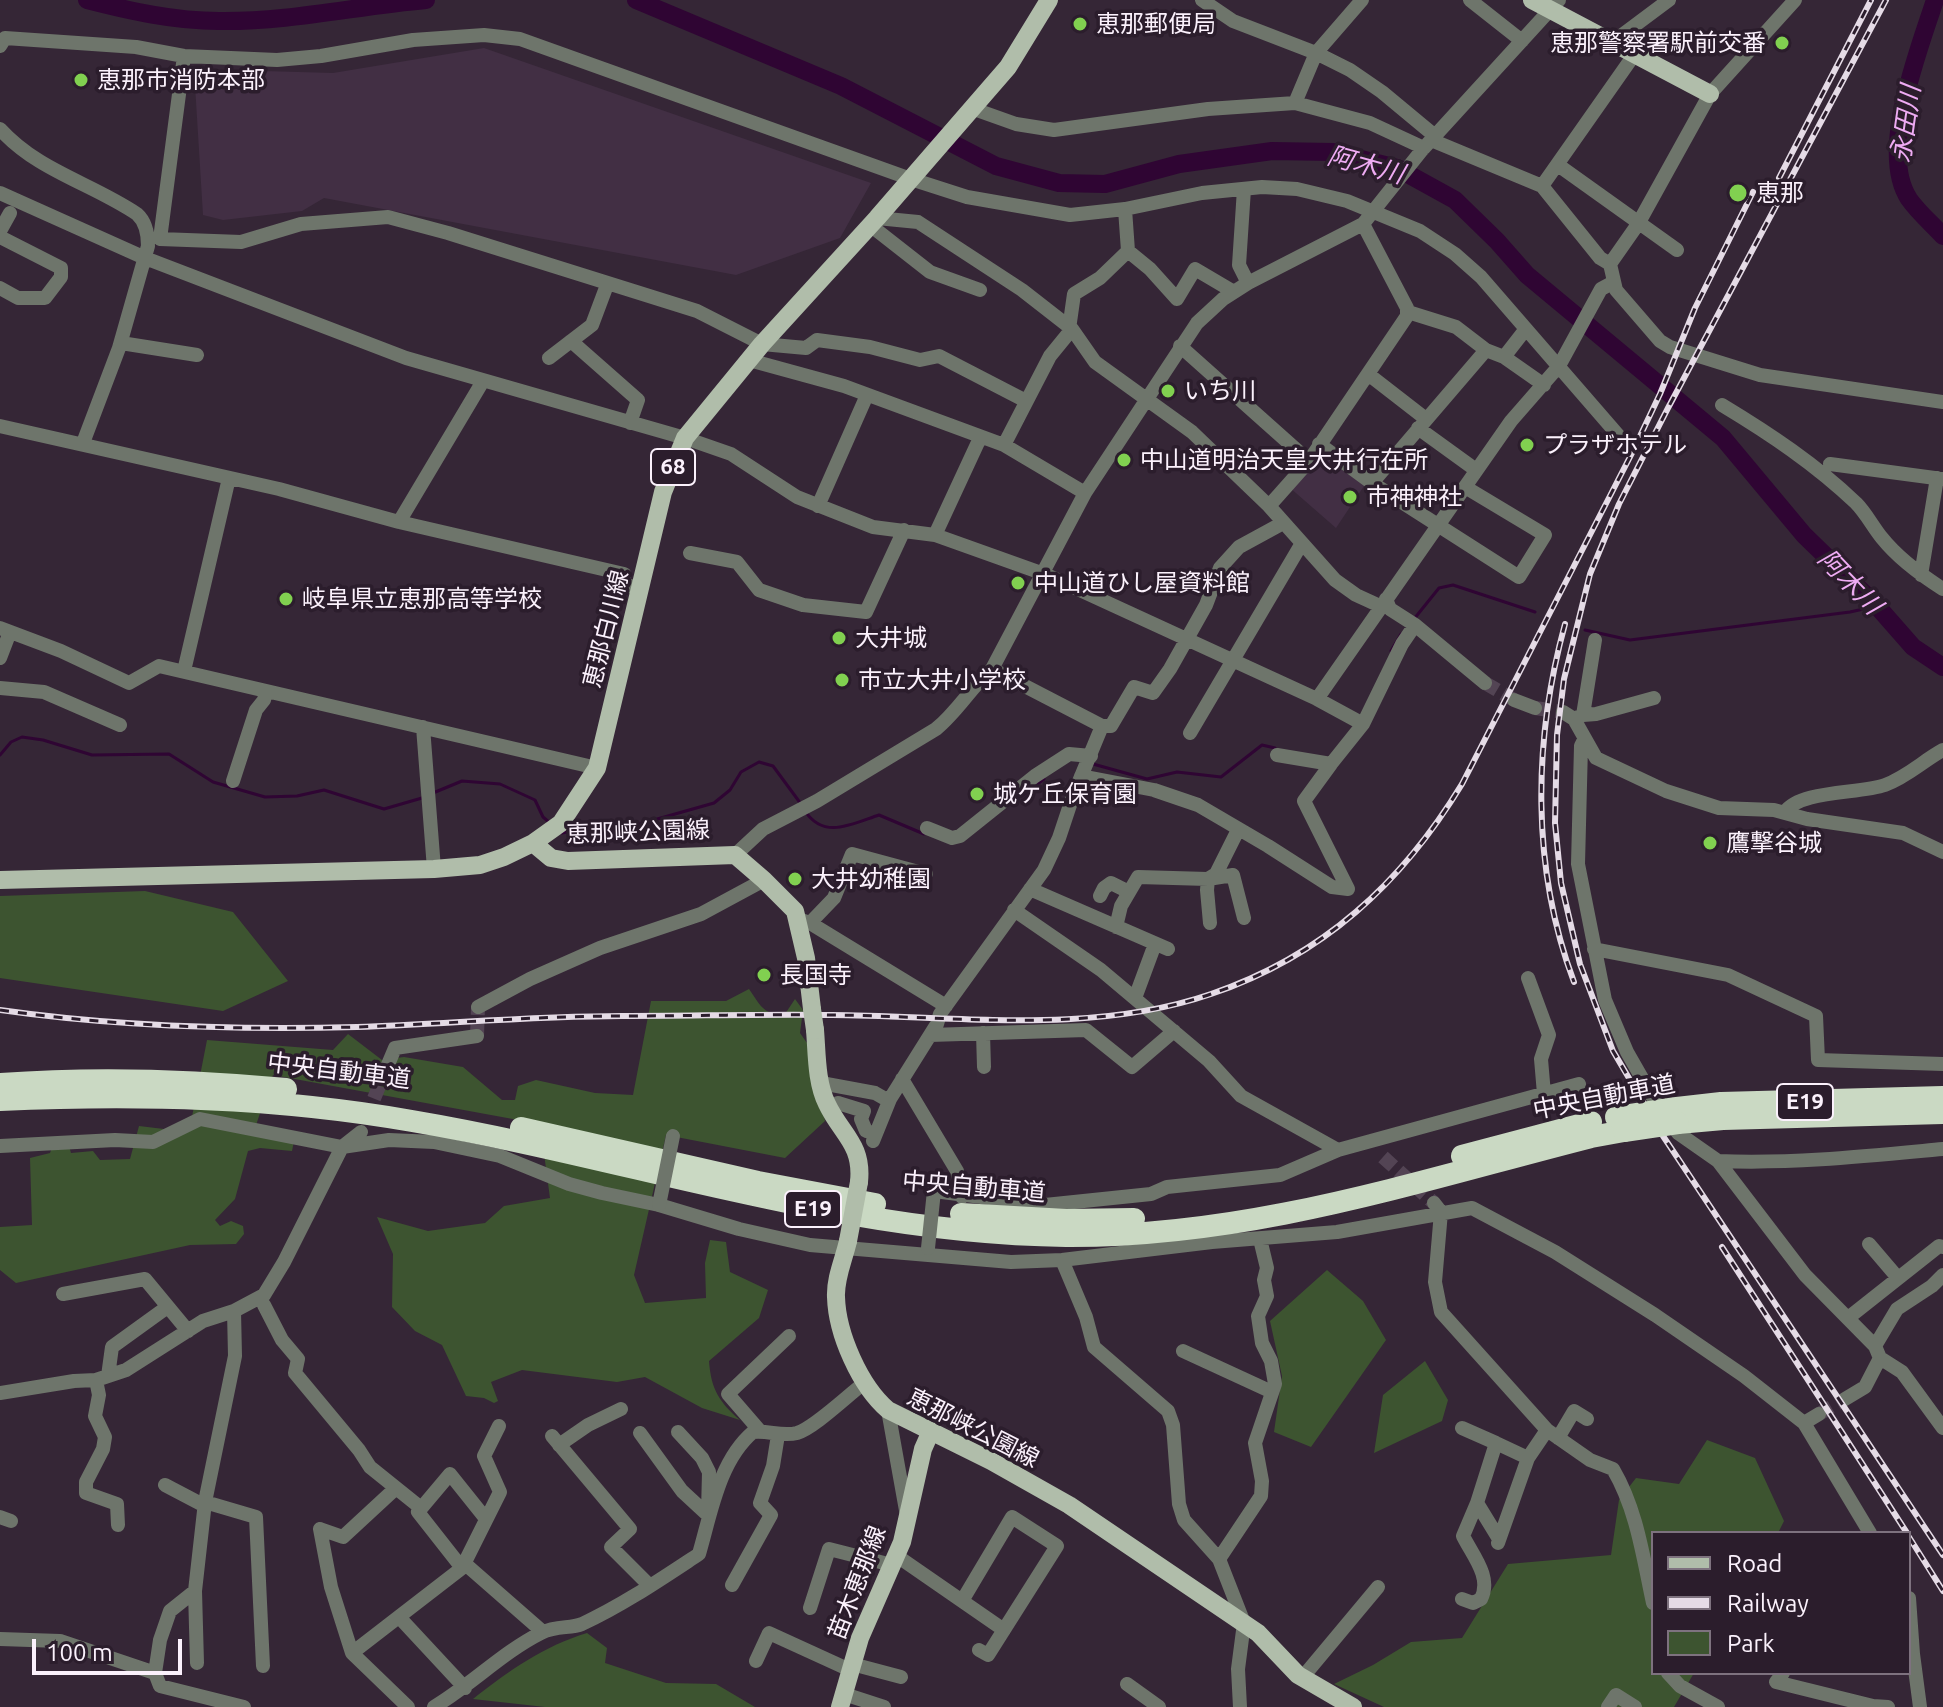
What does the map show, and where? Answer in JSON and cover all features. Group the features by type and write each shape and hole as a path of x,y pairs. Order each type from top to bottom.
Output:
{"highway":[{"name":"中央自動車道","path":"0,1084 159,1080 313,1092 417,1106 492,1121 835,1198 915,1210 1066,1220 1142,1219 1257,1206 1370,1181 1553,1130 1673,1116 1721,1103 1943,1097"},
{"name":"中央自動車道","path":"0,1100 145,1096 250,1101 376,1115 488,1136 833,1213 991,1233 1066,1236 1205,1228 1287,1214 1372,1196 1570,1142 1620,1124"},
{"path":"0,1116 145,1096"},
{"name":"中央自動車道","path":"1673,1116 1723,1119 1943,1113"}],"main road":[{"name":"恵那白川線","path":"0,880 434,869 480,865 533,843 555,828 597,768 663,492 685,438 713,400 1008,67 1049,0"},
{"path":"1532,0 1555,5 1634,55 1710,94"},
{"name":"恵那峡公園線","path":"533,843 551,858 568,861 735,855 795,911 803,920 821,1083 829,1108 856,1149 861,1168 836,1295 851,1356 863,1384 888,1410 1069,1505 1258,1633 1302,1678 1353,1707"},
{"name":"苗木恵那線","path":"842,1700 876,1597 894,1561 923,1449 931,1431"}],"street":[{"path":"1202,0 1233,21 1316,53 1350,70 1382,92 1427,144"},
{"path":"1295,103 1316,53 1362,0"},
{"path":"1470,0 1522,41"},
{"path":"1614,41 1669,0"},
{"path":"1610,264 1638,224 1710,94 1795,0"},
{"path":"735,855 763,829 817,801 936,729 952,716 992,669 1085,493 1180,346 1211,309 1248,283 1368,219 1427,144 1555,5"},
{"path":"2,42 136,47 184,56 277,60 321,56 413,40 484,35 520,39 967,197 1070,215 1125,209 1202,193 1262,187 1297,189 1347,201 1368,219 1408,312 1456,327 1486,350 1504,357 1544,385"},
{"path":"1542,186 1634,55"},
{"path":"184,56 160,239 241,242 301,224 388,217 697,311 762,344 806,348 817,340 870,347 920,360 939,356 1026,401"},
{"path":"971,108 1016,124 1054,130 1239,105 1295,103 1370,123 1427,144 1436,142 1542,186 1600,258 1610,264 1616,290 1660,341 1760,375 1943,402"},
{"path":"0,129 43,165 137,214 147,233 145,258 121,343 83,443"},
{"path":"1558,165 1677,250"},
{"path":"1244,189 1239,265 1248,283"},
{"path":"0,193 145,258 406,358 685,438 731,454 797,497 873,527 935,535 1041,573 1234,659 1356,720"},
{"path":"1125,209 1128,251 1150,269 1177,299 1195,269 1234,292"},
{"path":"0,231 10,213"},
{"path":"1368,219 1420,231 1455,254 1481,277 1618,435"},
{"path":"874,221 930,272 980,290"},
{"path":"874,221 918,222 1022,290 1070,329 1095,362 1192,432 1269,506 1335,580 1356,595 1383,602 1485,683"},
{"path":"0,237 61,268 61,277 45,298 18,298 0,288"},
{"path":"1004,445 1050,356 1070,329 1074,294 1100,278 1128,251"},
{"path":"1317,699 1511,421 1559,366 1597,296 1606,284 1614,282"},
{"path":"549,358 592,325 607,285"},
{"path":"1269,506 1309,461 1394,338 1408,312"},
{"path":"1504,357 1525,330"},
{"path":"571,341 638,400 630,423"},
{"path":"121,343 197,355"},
{"path":"1180,346 1309,461"},
{"path":"1372,483 1486,350"},
{"path":"749,360 867,395 1004,445 1085,493"},
{"path":"1368,374 1476,470"},
{"path":"399,522 483,381"},
{"path":"818,506 867,395"},
{"path":"1722,405 1780,440 1812,464 1859,506 1883,540 1921,575 1943,589"},
{"path":"0,426 83,443 399,522 624,574 624,584 633,587"},
{"path":"935,535 980,438"},
{"path":"1319,444 1372,483 1519,577 1545,535 1465,487"},
{"path":"1830,464 1940,479 1921,575"},
{"path":"184,671 229,478"},
{"path":"992,669 1102,726 1111,726 1134,687 1153,693 1170,669 1206,605 1220,568 1239,547 1283,523"},
{"path":"690,553 737,562 759,590 803,605 866,612 904,530"},
{"path":"1190,733 1302,543"},
{"path":"1081,776 1154,790 1198,805 1332,887 1348,889 1304,801 1331,764 1402,644 1411,622"},
{"path":"0,658 5,630 61,651 129,683 159,666 597,768"},
{"path":"1595,640 1573,715 1584,740 1596,758 1604,763 1677,795 1719,808 1761,808 1807,819 1903,833 1943,852"},
{"path":"0,688 44,692 120,725"},
{"path":"233,781 256,710 264,700 266,691"},
{"path":"1573,715 1596,714 1654,698"},
{"path":"1514,700 1535,708"},
{"path":"838,1103 864,1111 861,1119 866,1131 874,1137 889,1101 946,1006 1051,858 1102,726"},
{"path":"423,727 434,869"},
{"path":"1584,740 1578,800 1578,864 1605,1000 1627,1052 1655,1101 1678,1133 1718,1161 1805,1275 1878,1352 1902,1372 1942,1426"},
{"path":"1785,812 1788,807 1809,798 1886,784 1908,774 1943,750"},
{"path":"927,828 952,838 960,836 1035,776 1069,754 1091,756"},
{"path":"1277,755 1331,764"},
{"path":"1208,879 1216,874 1238,830"},
{"path":"926,874 852,854 834,898 803,920 946,1006"},
{"path":"1116,927 1121,906 1138,877 1208,879 1233,875 1244,918"},
{"path":"1208,879 1210,923"},
{"path":"478,1007 530,979 600,948 701,914 764,880"},
{"path":"1100,896 1111,883 1129,892"},
{"path":"1030,889 1161,947 1135,998"},
{"path":"1014,910 1101,970 1209,1061 1241,1096 1338,1150"},
{"path":"1594,949 1728,975 1816,1016 1818,1060 1943,1064"},
{"path":"1528,978 1549,1035 1541,1059 1544,1094"},
{"path":"930,1035 1086,1030 1132,1067 1174,1031"},
{"path":"983,1033 984,1067"},
{"path":"387,1067 395,1048 477,1036"},
{"path":"902,1079 957,1171 962,1197"},
{"path":"821,1083 875,1093 889,1101"},
{"path":"929,1252 934,1191 962,1197 1045,1205 1151,1194 1167,1187 1280,1175 1338,1150 1579,1084"},
{"path":"0,1146 115,1140 153,1142 200,1119 342,1147 389,1140 434,1142 500,1156 569,1184 810,1245 847,1244 1011,1262 1062,1260 1337,1232 1438,1207 1472,1208 1555,1252 1693,1341 1804,1423 1869,1531"},
{"path":"0,1393 102,1378 126,1370 203,1321 234,1311 264,1295 342,1147 361,1132"},
{"path":"659,1205 673,1136"},
{"path":"1378,1141 1383,1157"},
{"path":"1718,1161 1761,1163 1943,1149"},
{"path":"1438,1207 1435,1282 1441,1312 1553,1434 1590,1460 1613,1469 1626,1491 1638,1530 1651,1593"},
{"path":"1219,1559 1261,1496 1262,1481 1255,1443 1275,1384 1271,1361 1262,1343 1258,1316 1267,1296 1264,1280 1267,1268 1260,1239"},
{"path":"1869,1244 1898,1278"},
{"path":"1848,1318 1939,1246 1943,1247"},
{"path":"1062,1260 1086,1317 1094,1347 1140,1390 1168,1411 1173,1425 1179,1504 1184,1520 1219,1559 1244,1623 1238,1669 1240,1707"},
{"path":"1845,1399 1865,1387 1897,1309 1943,1275"},
{"path":"63,1294 145,1279 188,1331"},
{"path":"264,1305 282,1340 298,1359 295,1373 370,1467 421,1508"},
{"path":"118,1525 117,1504 86,1493 86,1482 103,1449 105,1437 95,1416 102,1378 112,1347 166,1308"},
{"path":"197,1663 195,1591 205,1504 235,1356 234,1311"},
{"path":"760,1431 728,1394 789,1336"},
{"path":"1183,1351 1272,1392"},
{"path":"434,1707 465,1688 526,1641 559,1626 578,1626 650,1586 699,1554 709,1516 730,1460 740,1444 753,1432 778,1435 799,1433 863,1384"},
{"path":"621,1409 555,1441 630,1529 611,1547 650,1586"},
{"path":"888,1410 907,1517"},
{"path":"1477,1503 1498,1542 1528,1458 1574,1411 1587,1419"},
{"path":"1804,1423 1819,1414"},
{"path":"352,1653 462,1565 500,1492 484,1456 499,1426"},
{"path":"1462,1428 1528,1458"},
{"path":"678,1432 702,1458 709,1472 709,1516"},
{"path":"640,1433 682,1491 709,1516"},
{"path":"732,1585 771,1515 760,1503 773,1466 778,1435"},
{"path":"1462,1599 1473,1603 1481,1599 1486,1588 1483,1574 1463,1536 1496,1443"},
{"path":"486,1519 450,1474 418,1512 462,1565 543,1632"},
{"path":"165,1485 205,1504 256,1517 263,1666"},
{"path":"396,1488 343,1537 320,1529 331,1587 352,1653 408,1707"},
{"path":"962,1601 1012,1517 1057,1546 988,1655 979,1650"},
{"path":"810,1608 829,1549 894,1561 1004,1630"},
{"path":"1302,1678 1378,1587"},
{"path":"195,1591 170,1611 160,1640 155,1673 160,1686 244,1707"},
{"path":"399,1617 465,1688"},
{"path":"1911,1626 1920,1707"},
{"path":"756,1661 769,1633 851,1667 901,1677"},
{"path":"0,1639 60,1641 155,1673"},
{"path":"1670,1675 1694,1701 1718,1707"},
{"path":"1781,1675 1776,1682 1833,1702 1888,1707"},
{"path":"1127,1684 1159,1707"},
{"path":"1608,1707 1616,1695 1635,1707"},
{"path":"842,1700 884,1707"}],"shaded area":[{"path":"484,48 871,183 840,238 736,275 324,198 302,211 223,220 203,215 194,69 333,73"},
{"path":"1320,449 1366,483 1336,528 1289,487"}],"green space":[{"path":"145,891 233,912 288,981 223,1011 0,978 0,896"},
{"path":"749,989 763,1008 772,1013 785,1014 795,999 803,1010 800,1033 812,1050 825,1121 785,1158 666,1135 634,1275 645,1303 706,1298 705,1263 710,1240 726,1242 730,1272 768,1290 759,1318 709,1361 717,1394 740,1420 702,1408 645,1377 617,1382 522,1370 491,1382 498,1401 494,1403 484,1398 466,1396 442,1345 415,1331 392,1307 393,1254 377,1217 428,1231 485,1223 504,1206 550,1198 540,1124 273,1075 254,1131 294,1141 292,1151 260,1148 248,1151 235,1199 215,1220 220,1226 231,1221 243,1226 244,1234 236,1244 190,1245 16,1283 0,1270 0,1227 32,1225 30,1158 50,1153 53,1145 69,1146 71,1153 93,1151 100,1160 130,1159 139,1126 189,1132 207,1040 333,1050 348,1034 382,1060 404,1057 463,1067 502,1100 515,1100 518,1086 536,1080 595,1093 633,1095 651,1001 726,1001"},
{"path":"1327,1270 1363,1301 1386,1340 1311,1447 1274,1432 1282,1376 1270,1321"},
{"path":"1425,1361 1448,1400 1442,1421 1374,1453 1383,1395"},
{"path":"1707,1440 1755,1458 1784,1521 1779,1531 1651,1531 1651,1675 1693,1675 1674,1707 1384,1707 1334,1684 1411,1642 1462,1638 1508,1564 1611,1555 1619,1500 1636,1478 1679,1484"},
{"path":"587,1633 607,1648 605,1663 666,1683 716,1684 755,1707 545,1707 473,1699 527,1660"}],"waterway":[{"name":"阿木川","path":"87,0 152,15 219,21 297,16 426,0"},
{"name":"阿木川","path":"636,0 841,86 996,166 1059,183 1105,184 1179,164 1272,151 1333,152 1397,168 1455,200 1527,275 1723,438 1804,535 1877,606 1913,647 1943,667"},
{"name":"永田川","path":"1935,0 1904,101 1898,155 1901,179 1909,199 1943,236"},
{"path":"1414,619 1439,588 1453,585 1535,612"},
{"path":"1585,630 1630,640 1877,606"},
{"path":"1391,651 1401,634"},
{"path":"0,755 11,742 22,737 92,755 169,754 213,782 265,797 297,796 324,790 384,809 422,798"},
{"path":"1093,764 1147,779 1177,772 1221,777 1262,745 1275,748"},
{"path":"562,833 587,828 629,827 714,803 730,790 741,772 759,762 773,766 801,804"},
{"path":"1024,794 1044,779"},
{"path":"433,793 462,781 500,784 535,800 543,817 550,823"},
{"path":"805,811 813,820 830,827 849,825 879,815 924,834"}],"tunnel":[{"path":"1485,683 1514,700"},
{"path":"1535,708 1563,712"},
{"path":"477,1036 478,1007"},
{"path":"366,1118 387,1067"},
{"path":"1383,1157 1434,1203"},
{"path":"1819,1414 1845,1399"}],"railway":[{"path":"1779,178 1871,0"},
{"path":"1886,0 1668,408 1619,504 1590,574 1564,679 1557,735 1555,823 1561,883 1580,964 1613,1051 1663,1136 1943,1555"},
{"path":"0,1010 134,1024 267,1028 622,1016 832,1015 975,1020 1071,1019 1166,1007 1251,978 1289,959 1356,912 1413,853 1462,784 1632,453 1695,308 1753,192"},
{"path":"1565,624 1547,713 1541,804 1550,894 1574,982"},
{"path":"1722,1247 1906,1531"},
{"path":"1911,1540 1943,1591"}],"place":[{"name":"恵那郵便局","path":"1080,24"},
{"name":"恵那警察署駅前交番","path":"1782,43"},
{"name":"恵那市消防本部","path":"81,80"},
{"name":"恵那","path":"1738,193"},
{"name":"いち川","path":"1168,391"},
{"name":"プラザホテル","path":"1527,445"},
{"name":"中山道明治天皇大井行在所","path":"1124,460"},
{"name":"市神神社","path":"1350,497"},
{"name":"中山道ひし屋資料館","path":"1018,583"},
{"name":"岐阜県立恵那高等学校","path":"286,599"},
{"name":"大井城","path":"839,638"},
{"name":"市立大井小学校","path":"842,680"},
{"name":"城ケ丘保育園","path":"977,794"},
{"name":"鷹撃谷城","path":"1710,843"},
{"name":"大井幼稚園","path":"795,879"},
{"name":"長国寺","path":"764,975"}]}
